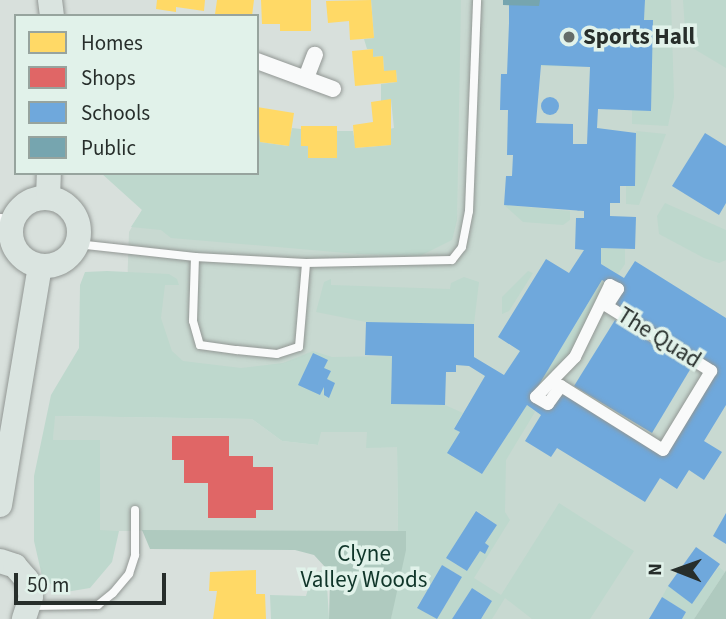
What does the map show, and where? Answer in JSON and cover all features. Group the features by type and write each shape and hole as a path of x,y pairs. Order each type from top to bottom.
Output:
{"main road":[{"path":"49,186 74,214 77,244 66,259 40,266 29,263 13,247 6,223 49,186"},
{"path":"0,505 40,266"},
{"path":"0,561 15,566 27,580 27,613"}],"street":[{"path":"306,78 315,55"},
{"path":"259,62 333,89"},
{"name":"The Quad","path":"610,285 618,289 607,306 711,371 663,450 561,386 548,404 536,397 575,357 610,285"}],"lane":[{"path":"77,244 195,257 306,263 432,263 452,260 462,247 469,211 477,0"},
{"path":"195,257 193,321 200,345 276,354 299,346 306,263"},
{"path":"27,613 97,605 113,593 129,574 135,555 135,510"}],"shaded area":[{"path":"416,0 726,0 726,570 694,619 391,619 406,550 406,440 376,420 123,407 129,232 142,210 403,202"},
{"path":"54,416 252,419 282,441 318,445 320,432 367,432 397,447 398,531 100,531 100,440 53,440"}],"green space":[{"path":"371,0 461,0 457,220 452,240 420,256 358,254 171,238 161,230 131,227 142,210 103,175 259,175 259,130 260,142 288,146 292,128 301,129 301,146 308,146 309,158 337,158 337,131 353,131 356,148 390,145 389,129 394,128 391,100 381,101 381,84 397,82 396,71 384,71 383,56 373,57 373,49 367,49 364,39 374,38"},
{"path":"645,0 671,0 674,97 668,126 632,124 632,110 598,109 590,67 537,66 630,20 644,20"},
{"path":"683,0 726,0 726,68 686,44"},
{"path":"636,131 666,134 639,205 626,204 626,186 635,186"},
{"path":"665,203 726,230 726,260 719,263 704,258 659,234 657,216"},
{"path":"504,205 570,211 570,220 563,225 523,222"},
{"path":"601,248 625,249 625,264 618,274 601,264"},
{"path":"528,271 533,273 509,311 502,314 502,297"},
{"path":"85,272 169,274 177,279 179,285 165,285 161,318 172,351 183,361 241,368 283,363 313,351 332,357 392,356 391,404 445,405 463,413 454,428 460,432 448,453 482,474 527,405 535,412 506,460 505,512 510,520 474,578 501,595 559,503 634,551 590,619 532,619 505,598 492,619 481,619 492,601 472,588 452,619 437,619 391,619 406,531 398,531 397,447 366,448 367,432 321,432 318,445 282,441 252,419 55,416 53,440 100,440 100,530 119,531 112,562 90,588 66,592 53,586 42,576 34,541 34,476 51,395 79,348 80,285","holes":["476,510 497,525 467,571 448,559","442,565 462,577 437,619 417,607"]},
{"path":"464,277 479,282 474,324 366,322 316,312 324,282 331,279 331,285 450,289 451,283"},
{"path":"602,280 610,285 588,336 534,393"},
{"name":"Clyne Valley Woods","path":"142,530 406,531 406,550 391,619 329,619 330,580 326,568 314,555 295,550 150,549"},
{"path":"719,567 725,572 694,619 682,619 686,612 662,597 668,586 692,603"},
{"path":"326,568 329,619 271,619 270,595 306,596 312,575"},
{"path":"726,570 726,619 694,619 725,572"}],"building: Homes":[{"path":"157,0 205,0 204,11 176,7 176,12 156,9"},
{"path":"217,0 254,0 252,14 215,14"},
{"path":"261,0 311,0 311,31 280,31 280,24 262,24"},
{"path":"371,0 374,38 350,40 349,21 328,23 326,1"},
{"path":"373,49 373,57 383,56 384,71 396,70 397,82 355,86 352,51"},
{"path":"391,99 391,145 355,148 353,125 373,122 371,102"},
{"path":"259,107 294,113 289,146 260,142"},
{"path":"301,126 337,126 337,158 308,158 308,146 301,146"},
{"path":"256,570 256,594 265,594 266,619 213,619 217,591 209,591 210,572"}],"building: Shops":[{"path":"172,436 229,436 229,456 253,456 253,467 273,467 273,510 256,510 256,518 208,518 208,483 184,483 184,460 172,460"}],"building: Schools":[{"path":"503,0 645,0 644,20 653,20 651,111 598,109 597,128 636,133 635,186 620,186 620,203 610,203 610,216 636,217 635,249 601,248 601,264 624,278 635,261 726,318 726,405 704,441 722,452 704,480 689,470 677,489 660,478 645,502 557,448 551,457 525,441 541,415 527,405 482,474 447,453 460,432 454,429 485,376 469,366 456,365 456,372 446,372 445,405 391,404 392,356 365,355 366,322 474,324 474,357 504,375 520,351 498,337 546,259 569,273 584,250 575,249 576,218 584,218 584,211 504,205 506,176 512,176 513,155 507,155 508,110 500,110 501,74 507,74 509,23 509,5 503,5","holes":["541,65 590,67 587,144 573,144 573,124 536,123","602,280 618,289 607,306 711,371 663,450 561,386 548,404 534,393"]},
{"path":"546,97 554,97 559,106 557,113 546,115 541,110 541,102"},
{"path":"705,133 726,146 726,203 719,215 672,186"},
{"path":"615,320 691,368 652,433 574,386"},
{"path":"313,353 328,360 324,368 331,371 327,379 335,383 329,398 324,395 324,387 320,395 298,385"},
{"path":"476,511 497,525 485,543 489,546 485,554 480,551 467,571 446,558"},
{"path":"726,513 726,544 713,536"},
{"path":"696,547 720,564 692,604 668,586"},
{"path":"442,565 462,577 437,619 417,608"},
{"path":"472,588 492,601 481,619 452,619"},
{"path":"662,597 686,612 682,619 649,619"}],"building: Public":[{"path":"503,0 540,0 539,6 503,5"}],"place":[{"name":"Sports Hall","path":"569,37"}]}
